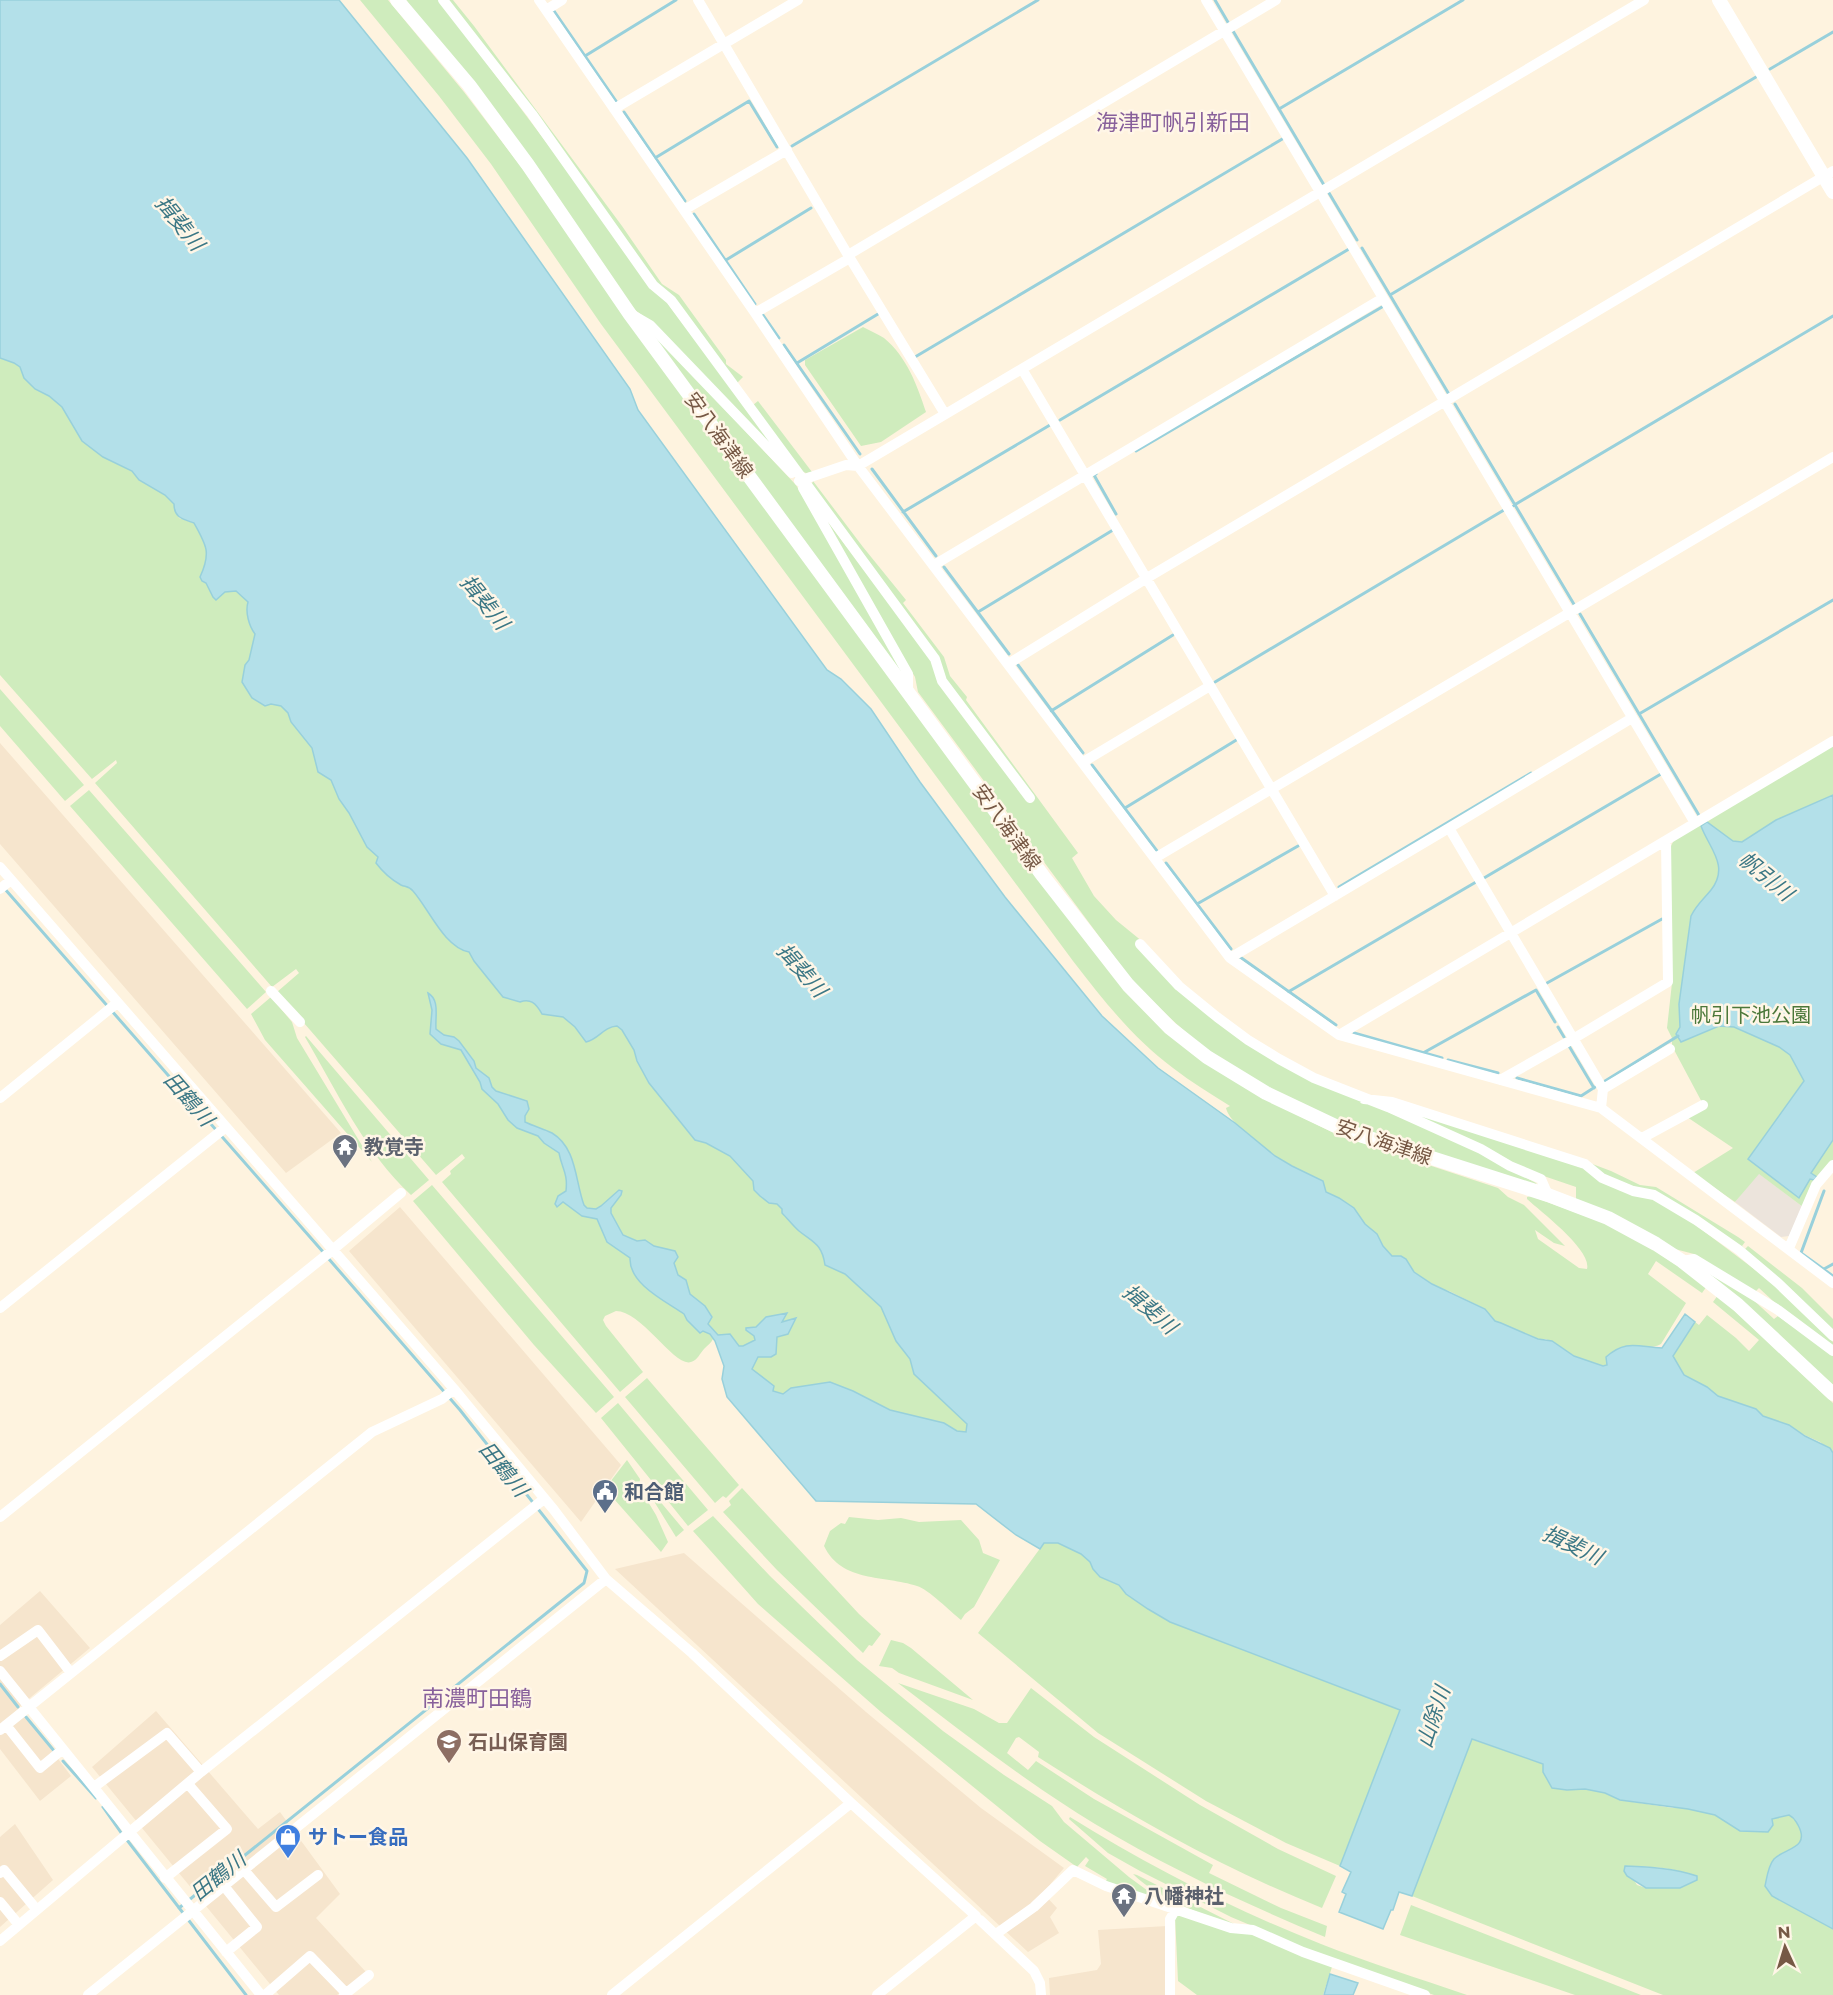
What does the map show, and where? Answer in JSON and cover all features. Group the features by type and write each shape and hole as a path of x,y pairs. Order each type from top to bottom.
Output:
{"main road":[{"name":"安八海津線","path":"397,0 482,103 528,165 629,312 1043,876 1121,975 1170,1028 1207,1057 1266,1093 1344,1130 1548,1195 1608,1218 1656,1244 1682,1261 1738,1305 1833,1394"},
{"path":"1719,0 1829,174 1833,192"}],"street":[{"path":"443,0 532,114 652,285 671,300 801,481 935,659 942,681 1030,798"},
{"path":"539,0 858,466 1230,958 1339,1035 1600,1108 1833,1283"},
{"path":"546,10 562,0"},
{"path":"698,0 849,257 945,414"},
{"path":"614,109 798,0"},
{"path":"1206,0 1632,718 1699,821"},
{"path":"755,313 1276,0"},
{"path":"801,481 846,465 858,466 1644,0"},
{"path":"684,210 787,150"},
{"path":"1008,664 1147,578 1829,174"},
{"path":"933,565 1383,298"},
{"path":"629,312 650,325 801,481 908,674 908,691"},
{"path":"1022,369 1335,896"},
{"path":"1155,858 1833,457"},
{"path":"1083,762 1210,686"},
{"path":"1230,958 1632,718"},
{"path":"1339,1035 1833,741"},
{"path":"1449,828 1603,1089 1600,1108"},
{"path":"1500,1080 1574,1039 1668,982 1666,841"},
{"path":"0,867 7,884 225,1127 453,1390 606,1579 692,1653 851,1803 976,1916 877,1995"},
{"path":"1140,944 1179,986 1248,1040 1314,1078 1388,1107 1541,1179 1548,1195"},
{"path":"271,991 300,1022"},
{"path":"0,1098 116,1004"},
{"path":"1603,1089 1670,1048"},
{"path":"1364,1099 1392,1102 1585,1164 1602,1178 1633,1191 1654,1195 1696,1220 1739,1250 1778,1283 1833,1336"},
{"path":"1642,1138 1703,1105"},
{"path":"0,1308 225,1127"},
{"path":"1789,1248 1816,1185 1833,1165"},
{"path":"0,1517 321,1260 401,1193"},
{"path":"1682,1261 1694,1259 1752,1293 1833,1351"},
{"path":"63,1749 40,1768 3,1728 372,1432 442,1399 453,1390"},
{"path":"0,1941 201,1772 543,1500"},
{"path":"94,1993 189,1913 606,1579"},
{"path":"0,1656 38,1629 71,1674"},
{"path":"0,1671 131,1832 180,1896 189,1913 263,1995 310,1956 345,1994 369,1975"},
{"path":"94,1786 167,1733 201,1772"},
{"path":"165,1878 226,1829 188,1784"},
{"path":"612,1995 851,1803"},
{"path":"0,1873 4,1870 37,1910"},
{"path":"244,1870 276,1907 318,1875"},
{"path":"996,1934 1034,1907 1073,1870 1106,1886 1232,1928 1253,1930 1303,1952 1425,1995"},
{"path":"224,1886 257,1927 226,1952"},
{"path":"0,1902 19,1924"},
{"path":"1170,1995 1170,1919 1176,1909"},
{"path":"980,1920 1034,1971 1040,1983 1041,1995"}],"shaded area":[{"path":"0,743 341,1133 286,1173 0,844"},
{"path":"1758,1173 1803,1207 1789,1236 1781,1237 1735,1202"},
{"path":"400,1207 621,1465 581,1522 349,1251"},
{"path":"684,1553 866,1712 981,1808 1064,1868 1043,1893 1057,1908 1050,1917 1059,1933 1028,1952 615,1569"},
{"path":"40,1591 90,1648 19,1707 71,1776 40,1801 0,1749 0,1625"},
{"path":"156,1711 258,1829 280,1812 340,1894 316,1918 366,1972 337,1995 279,1995 92,1767"},
{"path":"15,1824 53,1880 0,1927 0,1837"},
{"path":"1167,1926 1165,1995 1050,1995 1049,1978 1097,1970 1101,1964 1098,1930"}],"green space":[{"path":"360,0 388,0 464,92 1127,992 1159,1026 1195,1056 1263,1098 1338,1135 1498,1188 1508,1197 1524,1205 1565,1246 1554,1243 1535,1230 1538,1239 1579,1268 1587,1269 1582,1252 1527,1197 1531,1196 1604,1223 1650,1247 1707,1286 1702,1293 1656,1261 1648,1274 1686,1303 1661,1344 1650,1347 1628,1347 1616,1354 1607,1365 1595,1365 1583,1361 1546,1339 1538,1339 1495,1321 1485,1309 1449,1291 1440,1289 1414,1272 1409,1265 1392,1256 1348,1204 1326,1192 1323,1181 1292,1167 1254,1140 1229,1115 1226,1108 1230,1106 1173,1068 1132,1031 1073,961 601,324 491,164 439,96"},
{"path":"406,0 439,0 790,466 654,324 635,310"},
{"path":"446,0 453,0 474,26 622,226 662,284 679,295 726,360 726,364 743,377 737,383 651,279"},
{"path":"863,327 884,338 899,354 915,382 926,412 881,442 861,446 805,365 805,360"},
{"path":"652,334 796,485 905,672 904,676"},
{"path":"0,349 32,374 49,396 62,407 82,441 103,457 132,471 139,480 165,495 174,504 179,518 194,523 615,1012 848,1264 965,1416 978,1438 783,1399 755,1377 751,1365 713,1339 695,1360 684,1362 636,1320 626,1313 616,1311 605,1316 603,1320 643,1372 620,1392 442,1182 451,1174 450,1171 465,1158 462,1154 436,1175 277,992 299,973 296,969 272,987 95,783 117,763 116,760 92,779 0,675"},
{"path":"758,401 812,472 801,471 753,405"},
{"path":"813,481 906,600 903,603 944,657 950,676 967,697 966,700 1078,853 1072,858 1094,896 1116,920 1143,942 1216,1021 1386,1111 1479,1152 1536,1183 1537,1186 1383,1137 1308,1107 1237,1070 1192,1038 1165,1013 1127,974 918,692 915,677 813,502 944,676 811,486"},
{"path":"0,689 84,785 65,801 0,726"},
{"name":"帆引下池公園","path":"1833,745 1833,1161 1803,1207 1759,1174 1735,1202 1693,1173 1733,1148 1687,1117 1705,1108 1672,1046 1672,1038 1667,1028 1672,983 1670,848 1674,840"},
{"path":"89,790 266,992 247,1009 70,806"},
{"path":"271,997 292,1022 297,1038 372,1162 265,1040 251,1014"},
{"path":"306,1036 429,1180 411,1195 395,1179 366,1141"},
{"path":"1395,1107 1583,1168 1650,1197 1693,1223 1774,1284 1833,1342 1833,1347 1787,1314 1759,1288 1755,1292 1694,1254 1671,1248 1576,1200 1576,1187 1517,1167"},
{"path":"1587,1162 1640,1185 1656,1187 1738,1237 1745,1242 1742,1246 1745,1249 1748,1246 1802,1288 1833,1319 1833,1332 1698,1218 1602,1176"},
{"path":"432,1185 614,1397 596,1413 534,1345 413,1201"},
{"path":"1710,1272 1749,1296 1774,1319 1778,1316 1833,1355 1833,1385 1708,1274"},
{"path":"1718,1295 1833,1403 1833,1453 1820,1442 1763,1416 1756,1409 1718,1396 1707,1387 1684,1375 1673,1356 1695,1322 1699,1325 1707,1315 1749,1351 1759,1340 1713,1302"},
{"path":"647,1378 739,1485 726,1498 723,1496 715,1503 625,1397"},
{"path":"618,1403 708,1510 688,1526 601,1418"},
{"path":"627,1460 640,1479 639,1487 656,1515 668,1542 661,1552 614,1499 615,1495 607,1486"},
{"path":"648,1487 684,1530 676,1537 647,1490"},
{"path":"742,1488 859,1614 881,1634 863,1653 777,1570 723,1512 731,1505 729,1501"},
{"path":"713,1516 770,1576 857,1660 943,1731 1052,1806 1064,1822 1159,1899 1105,1882 1107,1879 1085,1866 1089,1860 1086,1857 1077,1867 1040,1841 881,1712 758,1604 693,1531"},
{"path":"849,1517 878,1520 901,1518 919,1522 961,1520 979,1540 983,1553 1000,1560 974,1607 961,1620 922,1588 853,1572 832,1558 824,1546 830,1531 841,1523 845,1524"},
{"path":"1044,1543 1058,1543 1081,1554 1090,1562 1100,1577 1119,1585 1126,1594 1170,1622 1400,1710 1340,1866 1286,1843 1206,1801 1098,1733 978,1633"},
{"path":"891,1640 911,1648 973,1700 899,1673 892,1668 879,1666"},
{"path":"898,1683 974,1709 999,1723 1007,1723 1031,1688 1094,1737 1200,1805 1278,1849 1336,1876 1322,1908 1248,1876 1141,1820 1038,1757 1039,1752 1019,1737 1007,1753 1028,1770 1036,1761 1094,1799 1213,1865 1209,1873 1281,1908 1327,1926 1325,1937 1208,1885 1095,1824 1019,1774"},
{"path":"1471,1739 1543,1764 1567,1790 1585,1788 1620,1800 1673,1808 1762,1807 1833,1825 1833,1995 1663,1995 1412,1896","holes":["1625,1866 1672,1869 1697,1879 1680,1888 1646,1888 1637,1885"]},
{"path":"1070,1817 1161,1870 1256,1917 1339,1951 1467,1995 1434,1995 1316,1953 1231,1917 1108,1853 1069,1819"},
{"path":"1133,1874 1137,1875 1238,1926 1169,1899"},
{"path":"1411,1905 1641,1995 1575,1995 1400,1935"},
{"path":"1177,1913 1224,1923 1332,1967 1323,1995 1197,1995 1178,1981 1175,1916"}],"water":[{"path":"0,0 339,0 467,158 630,389 638,410 827,670 841,679 871,709 920,782 1005,897 1102,1016 1158,1068 1235,1123 1275,1156 1323,1181 1326,1192 1354,1208 1365,1224 1377,1234 1383,1246 1392,1256 1401,1256 1406,1259 1414,1272 1432,1284 1485,1309 1495,1321 1538,1339 1552,1341 1574,1356 1603,1366 1607,1365 1606,1357 1613,1351 1626,1346 1662,1348 1685,1314 1695,1322 1673,1356 1684,1375 1707,1387 1718,1396 1756,1409 1763,1416 1789,1425 1830,1448 1833,1453 1833,1929 1772,1896 1765,1886 1769,1868 1774,1859 1795,1847 1801,1839 1798,1825 1789,1815 1772,1819 1773,1825 1768,1832 1740,1831 1715,1815 1620,1800 1605,1793 1585,1789 1552,1788 1543,1772 1543,1764 1472,1739 1412,1896 1399,1892 1383,1929 1339,1912 1346,1894 1342,1892 1351,1872 1340,1866 1400,1710 1170,1622 1126,1594 1119,1585 1100,1577 1090,1562 1081,1554 1058,1543 1044,1543 1040,1549 1016,1535 976,1504 816,1501 727,1397 722,1379 724,1366 710,1334 703,1331 700,1333 684,1314 642,1284 635,1276 630,1258 607,1242 597,1219 582,1216 563,1202 557,1207 555,1204 558,1196 566,1191 565,1175 559,1153 538,1136 517,1128 508,1120 498,1104 482,1089 461,1050 441,1044 430,1034 432,1010 428,993 436,1004 436,1029 459,1041 474,1061 476,1068 489,1078 496,1091 527,1101 529,1109 525,1122 552,1133 566,1147 571,1156 584,1205 587,1208 596,1209 619,1190 622,1191 611,1208 611,1213 623,1235 675,1251 678,1257 674,1263 678,1275 686,1280 690,1294 705,1306 712,1317 708,1324 718,1335 730,1334 739,1346 743,1346 755,1340 746,1328 756,1327 766,1317 787,1313 782,1322 796,1318 788,1334 777,1337 776,1354 771,1357 758,1357 752,1369 774,1386 773,1391 783,1394 791,1388 830,1382 890,1410 944,1423 957,1431 966,1432 967,1424 914,1374 910,1359 896,1341 881,1307 845,1274 825,1265 822,1253 816,1245 795,1227 777,1204 769,1203 754,1190 753,1181 730,1156 706,1143 695,1140 649,1083 622,1030 617,1026 612,1027 586,1042 575,1027 563,1017 542,1014 530,1001 520,1002 503,997 469,952 460,949 445,935 412,889 402,886 381,869 376,863 378,857 367,847 339,799 331,780 318,772 312,748 291,722 288,713 281,706 271,704 265,706 252,698 242,682 255,634 248,619 248,602 236,591 225,592 216,600 206,583 202,581 200,577 206,562 206,550 194,523 177,515 174,504 165,495 139,480 132,471 103,457 82,441 62,407 49,396 35,389 24,378 20,367 0,358"},
{"name":"帆引下池公園","path":"1833,795 1833,1140 1811,1173 1817,1177 1814,1180 1810,1179 1799,1198 1748,1159 1804,1081 1790,1055 1779,1047 1734,1027 1719,1026 1681,1042 1676,1034 1680,1027 1679,1004 1691,916 1711,890 1719,873 1716,857 1701,826 1707,822 1733,841 1742,842 1776,820"},
{"path":"1625,1866 1679,1871 1697,1876 1697,1880 1680,1888 1646,1888 1627,1876 1624,1871"},
{"path":"1330,1974 1358,1983 1353,1995 1324,1995"}],"waterway":[{"path":"585,56 676,0"},
{"path":"792,146 1038,0"},
{"path":"1215,0 1229,24"},
{"path":"1279,109 1463,0"},
{"path":"554,11 616,101"},
{"path":"1233,31 1324,185"},
{"path":"1770,69 1833,32"},
{"path":"1390,295 1756,77"},
{"path":"655,158 749,101 777,147"},
{"path":"624,112 685,201"},
{"path":"915,357 1284,138"},
{"path":"1329,193 1357,240"},
{"path":"726,260 811,208"},
{"path":"694,214 755,304"},
{"path":"1362,248 1450,396"},
{"path":"1060,420 1349,249"},
{"path":"1136,451 1382,307"},
{"path":"797,363 878,314"},
{"path":"763,315 779,338"},
{"path":"1511,507 1833,316"},
{"path":"784,345 860,454"},
{"path":"1455,404 1575,606"},
{"path":"903,512 1050,425"},
{"path":"872,469 936,556"},
{"path":"1096,474 1094,475 1116,514"},
{"path":"1215,682 1504,510"},
{"path":"978,612 1113,530"},
{"path":"944,567 1009,654"},
{"path":"1639,714 1833,600"},
{"path":"1580,614 1700,817"},
{"path":"1051,711 1173,635"},
{"path":"1018,665 1083,753"},
{"path":"1125,808 1238,739"},
{"path":"1092,765 1157,851"},
{"path":"1339,887 1531,773"},
{"path":"1484,878 1661,774"},
{"path":"1197,904 1298,846"},
{"path":"1166,863 1231,949"},
{"path":"1288,992 1476,882"},
{"name":"田鶴川","path":"4,888 324,1253"},
{"path":"1547,983 1662,919"},
{"path":"1240,957 1336,1025"},
{"path":"1423,1053 1536,990 1555,1022"},
{"path":"1558,1027 1564,1037"},
{"path":"1354,1033 1442,1058"},
{"path":"1605,1081 1678,1036"},
{"path":"1569,1046 1594,1088"},
{"path":"1448,1060 1498,1073"},
{"path":"1517,1078 1581,1096 1595,1087"},
{"path":"1824,1191 1801,1253 1833,1276"},
{"name":"田鶴川","path":"179,1908 584,1583 587,1571 460,1410 328,1258"},
{"path":"1824,1269 1833,1264"},
{"path":"0,1684 18,1707"},
{"path":"26,1717 55,1752"},
{"path":"63,1761 96,1798"},
{"path":"103,1807 122,1834"},
{"name":"田鶴川","path":"127,1840 246,1995"}],"place":[{"name":"教覚寺","path":"345,1170"},
{"name":"和合館","path":"605,1515"},
{"name":"石山保育園","path":"449,1765"},
{"name":"サトー食品","path":"288,1860"},
{"name":"八幡神社","path":"1124,1919"}],"district":[{"name":"海津町帆引新田","path":"1173,122"},
{"name":"南濃町田鶴","path":"477,1698"}],"water label":[{"name":"揖斐川","path":"180,223"},
{"name":"揖斐川","path":"485,602"},
{"name":"帆引川","path":"1766,876"},
{"name":"揖斐川","path":"802,970"},
{"name":"揖斐川","path":"1150,1309"},
{"name":"揖斐川","path":"1573,1545"},
{"name":"山除川","path":"1433,1717"}]}
